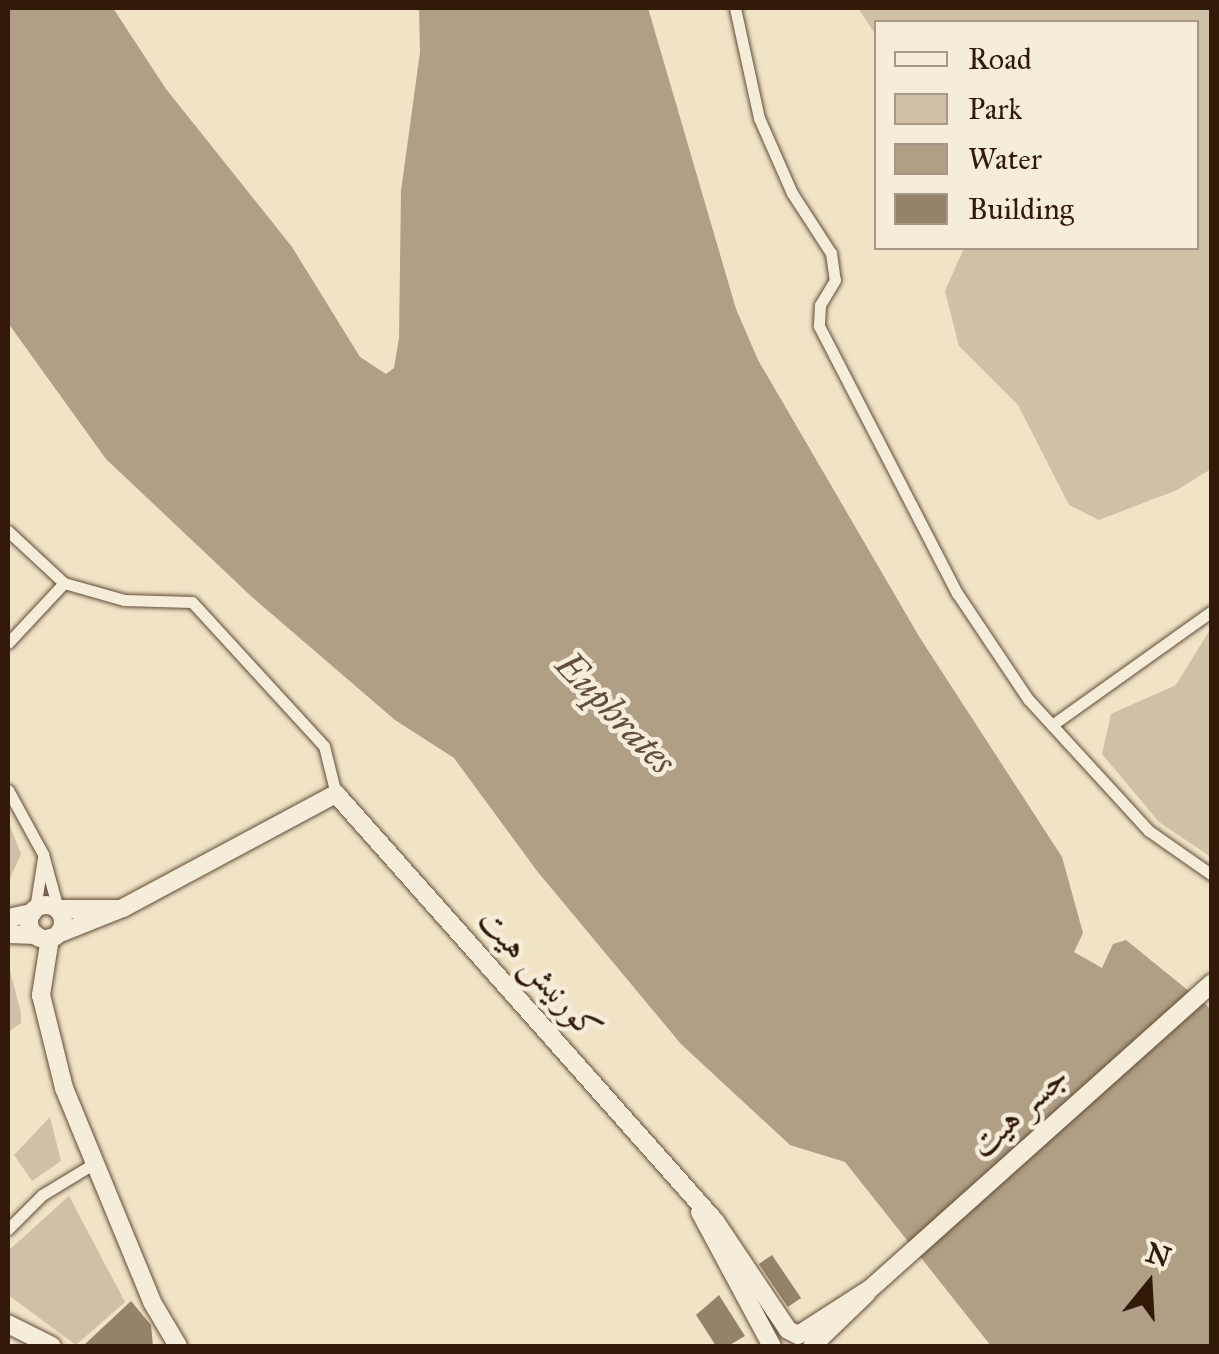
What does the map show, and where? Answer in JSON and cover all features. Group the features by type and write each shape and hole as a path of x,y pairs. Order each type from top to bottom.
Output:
{"street":[{"path":"734,8 758,118 792,193 832,253 835,280 820,305 819,326 986,644 1052,725 1149,831 1212,875"},
{"path":"8,530 64,583 124,600 192,602 324,746 336,794 123,908 48,936 8,934"},
{"path":"8,642 64,583"},
{"path":"1052,725 1212,611"},
{"path":"8,790 43,854 63,922 48,936"},
{"name":"كورنيش هيت","path":"336,794 694,1198 790,1333 805,1332 870,1288"},
{"path":"43,854 33,911 48,936 42,1010 93,1164 176,1345"},
{"path":"8,918 33,911 123,908"},
{"name":"جسر هيت","path":"870,1288 1212,982"},
{"path":"8,1229 42,1195 93,1164"},
{"name":"كورنيش هيت","path":"694,1198 724,1266 772,1346"},
{"path":"812,1346 870,1288"},
{"path":"8,1324 52,1346"}],"green space":[{"path":"858,8 1211,8 1211,469 1177,490 1099,520 1069,505 1018,405 959,346 945,291 963,250 1199,250 1199,20 874,20 874,32"},
{"path":"1211,628 1211,857 1159,822 1102,754 1111,714 1176,685"},
{"path":"8,821 21,854 8,883"},
{"path":"8,963 21,1023 8,1032"},
{"path":"50,1117 61,1161 32,1181 14,1155"},
{"path":"69,1196 125,1302 76,1345 8,1295 8,1251"}],"water":[{"name":"Euphrates","path":"8,8 113,8 166,89 292,247 360,357 386,374 394,368 399,338 401,191 420,52 419,8 648,8 736,309 758,360 920,638 1062,857 1083,933 1074,952 1102,968 1113,944 1126,940 1211,1009 1211,1346 991,1346 845,1162 790,1145 681,1044 537,871 454,758 395,720 252,597 106,459 8,323"}],"building":[{"path":"772,1255 801,1298 788,1307 759,1264"},
{"path":"719,1295 745,1336 728,1346 716,1346 696,1315"},
{"path":"131,1301 151,1325 153,1346 83,1346"}]}
